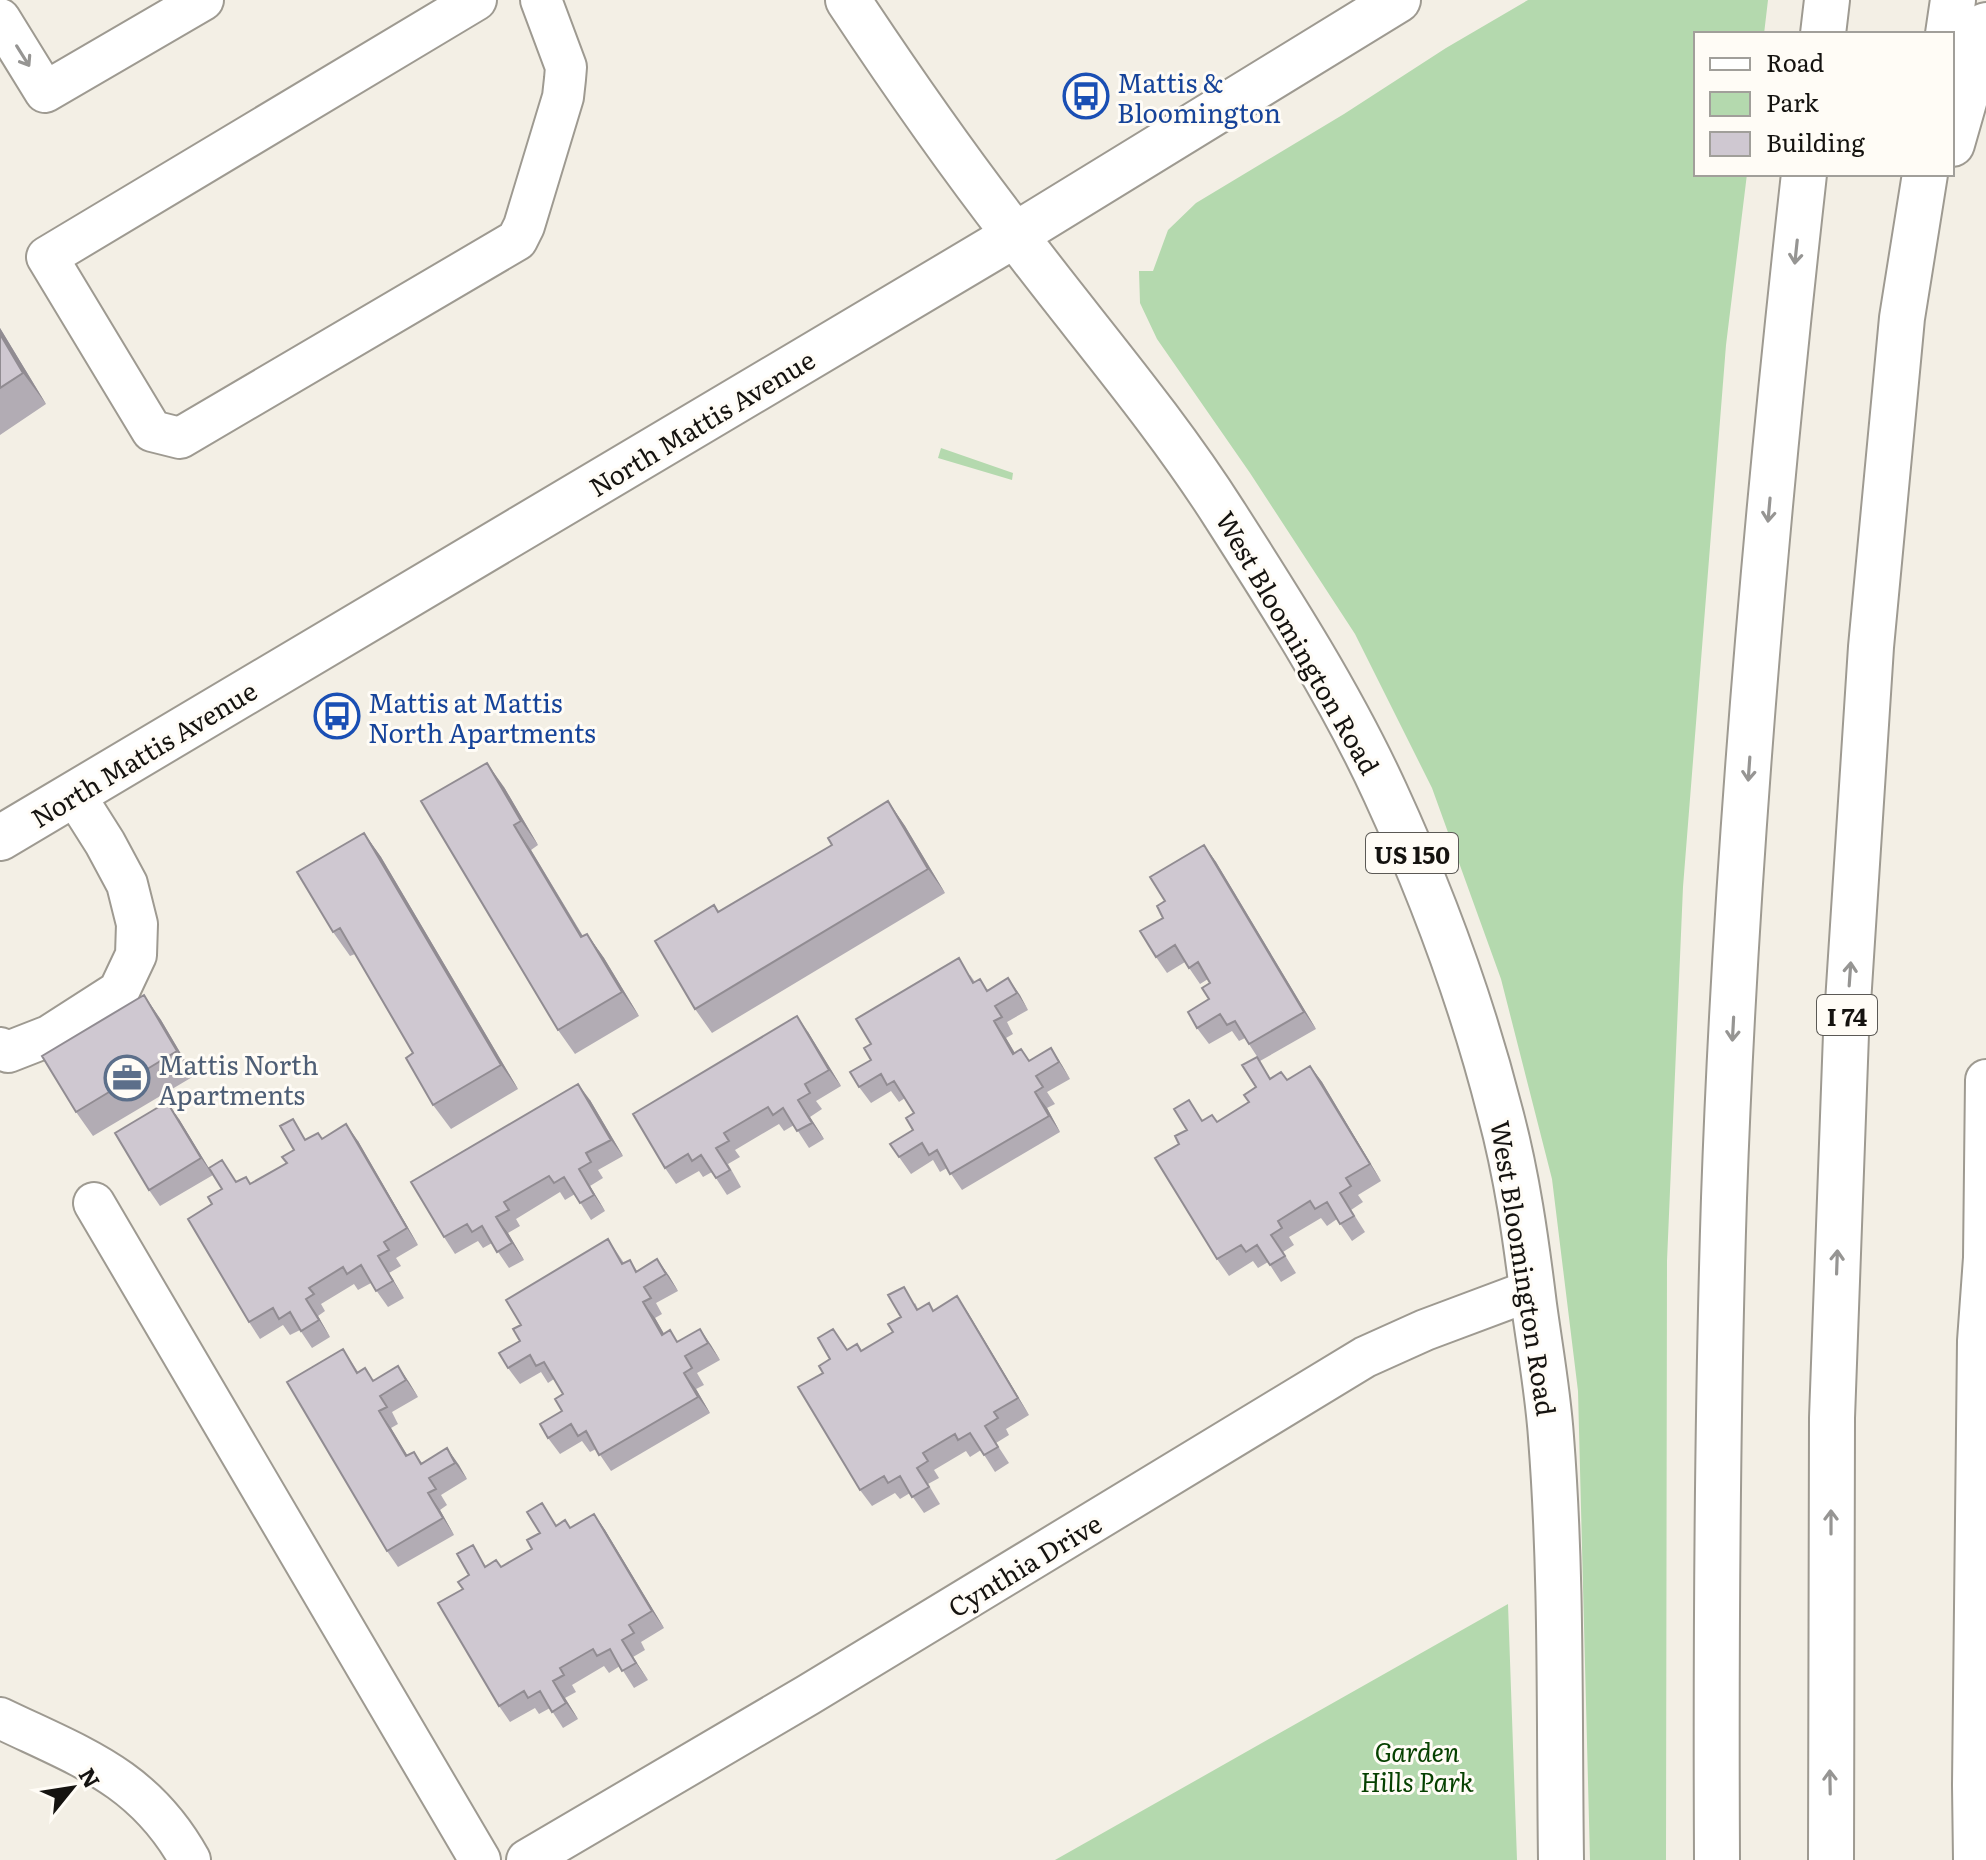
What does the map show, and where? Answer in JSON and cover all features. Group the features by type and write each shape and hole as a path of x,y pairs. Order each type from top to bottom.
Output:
{"main road":[{"name":"West Bloomington Road","path":"848,0 897,75 1015,235 1163,423 1224,513 1335,695 1384,788 1424,882 1460,978 1500,1112 1517,1190 1532,1290 1551,1432 1557,1529 1561,1860"},
{"name":"North Mattis Avenue","path":"0,838 1015,235 1398,0"},
{"path":"1823,32 1827,0"},
{"path":"1948,32 1953,0"},
{"path":"1954,137 1986,25"},
{"path":"1717,1860 1715,1593 1725,1195 1737,935 1769,507 1804,176"},
{"name":"I 74","path":"1831,1860 1832,1418 1846,1034 1871,647 1902,318 1925,176"},
{"path":"1902,318 1942,176"}],"street":[{"path":"0,19 45,92 203,0"},
{"path":"476,0 47,257 152,431 180,438 517,240 563,97 566,67 541,0"},
{"path":"0,1048 8,1052 49,1036 119,991 136,955 137,924 127,884 74,794"},
{"path":"1974,1860 1978,1341 1985,1258 1986,1080"},
{"path":"94,1203 480,1860"},
{"name":"Cynthia Drive","path":"527,1860 808,1695 1365,1357 1425,1330 1532,1290"},
{"path":"0,1718 96,1764 140,1793 168,1823 190,1860"}],"green space":[{"path":"1528,0 1768,0 1764,32 1694,32 1694,176 1747,176 1726,345 1683,887 1667,1261 1666,1860 1590,1860 1578,1391 1552,1179 1501,979 1432,788 1355,634 1250,473 1157,339 1140,303 1139,271 1153,271 1168,230 1196,203"},
{"path":"941,448 1013,473 1012,480 938,458"},
{"name":"Garden Hills Park","path":"1508,1604 1517,1860 1055,1860"}],"building":[{"path":"0,334 23,373 0,388"},
{"path":"487,763 521,821 514,825 581,937 587,934 622,992 558,1030 421,801"},
{"path":"888,801 928,869 695,1009 655,941 714,905 718,912 832,845 828,838"},
{"path":"364,833 501,1065 433,1105 406,1058 413,1053 340,928 333,932 297,872"},
{"path":"1204,845 1304,1012 1249,1044 1235,1021 1227,1025 1220,1014 1197,1028 1188,1012 1209,999 1202,988 1210,983 1198,962 1189,968 1175,945 1156,957 1140,931 1163,918 1157,906 1165,901 1150,877"},
{"path":"959,958 973,983 980,979 987,991 1008,978 1017,993 995,1006 1002,1017 994,1021 1013,1054 1021,1049 1029,1061 1051,1048 1059,1062 1036,1076 1043,1087 1035,1092 1049,1116 950,1174 937,1150 929,1155 922,1143 899,1157 890,1144 913,1130 906,1118 914,1113 894,1081 887,1085 881,1074 859,1087 850,1072 871,1060 864,1048 871,1044 856,1019"},
{"path":"144,995 177,1051 76,1112 42,1056"},
{"path":"797,1016 829,1070 805,1084 810,1093 798,1100 812,1123 797,1131 783,1108 773,1115 768,1107 724,1133 729,1141 716,1148 730,1170 716,1178 701,1155 692,1161 688,1154 665,1168 633,1114"},
{"path":"1257,1057 1270,1079 1281,1072 1287,1080 1310,1066 1370,1164 1346,1178 1351,1186 1340,1193 1354,1216 1340,1224 1327,1202 1315,1209 1310,1201 1278,1221 1282,1228 1271,1235 1285,1256 1270,1265 1257,1245 1246,1252 1241,1245 1217,1259 1155,1158 1179,1144 1175,1136 1187,1130 1174,1109 1189,1100 1202,1121 1212,1115 1217,1122 1249,1102 1244,1095 1256,1087 1242,1065"},
{"path":"578,1084 611,1140 586,1153 591,1162 579,1169 594,1195 580,1203 564,1177 554,1183 549,1176 504,1202 509,1210 496,1217 512,1243 497,1252 482,1226 472,1232 467,1224 444,1237 411,1182"},
{"path":"167,1102 201,1158 149,1190 115,1133"},
{"path":"293,1119 305,1140 318,1133 322,1139 346,1124 407,1228 384,1242 389,1250 378,1256 393,1281 376,1291 361,1265 347,1274 343,1267 309,1288 314,1294 306,1299 319,1320 301,1331 290,1312 279,1319 273,1308 249,1322 188,1219 212,1204 208,1197 222,1189 209,1168 222,1160 236,1182 246,1177 250,1184 287,1163 282,1157 294,1150 280,1126"},
{"path":"608,1239 622,1264 630,1260 636,1272 657,1259 666,1274 644,1287 651,1298 643,1302 662,1335 670,1330 677,1342 700,1329 708,1343 685,1356 692,1368 684,1373 698,1397 599,1455 586,1431 578,1436 571,1424 548,1438 540,1424 562,1411 555,1399 563,1394 544,1362 536,1366 530,1355 508,1368 499,1353 520,1341 513,1329 521,1325 506,1300"},
{"path":"904,1287 917,1310 929,1303 933,1311 957,1296 1018,1398 994,1412 998,1418 985,1426 998,1447 984,1455 970,1433 958,1440 955,1434 923,1453 928,1461 917,1468 929,1487 912,1497 900,1476 888,1483 884,1476 860,1490 798,1387 823,1373 819,1366 830,1359 818,1338 833,1329 847,1350 857,1344 861,1351 893,1332 888,1324 901,1317 888,1295"},
{"path":"343,1349 357,1373 365,1368 373,1381 398,1366 406,1380 380,1396 387,1407 379,1411 406,1456 414,1452 421,1464 447,1448 455,1463 429,1478 436,1489 428,1493 443,1518 387,1551 287,1382"},
{"path":"542,1503 556,1526 565,1520 570,1528 594,1514 652,1611 629,1625 634,1633 622,1640 636,1663 622,1671 610,1649 597,1656 593,1649 560,1668 564,1675 553,1681 566,1703 552,1712 540,1691 528,1698 524,1691 499,1706 438,1603 463,1589 458,1582 469,1575 457,1554 473,1545 485,1567 496,1560 501,1567 532,1549 527,1540 540,1533 527,1512"}],"place":[{"name":"Mattis & Bloomington","path":"1086,96"},
{"name":"Mattis at Mattis North Apartments","path":"337,716"},
{"name":"Mattis North Apartments","path":"127,1078"}]}
